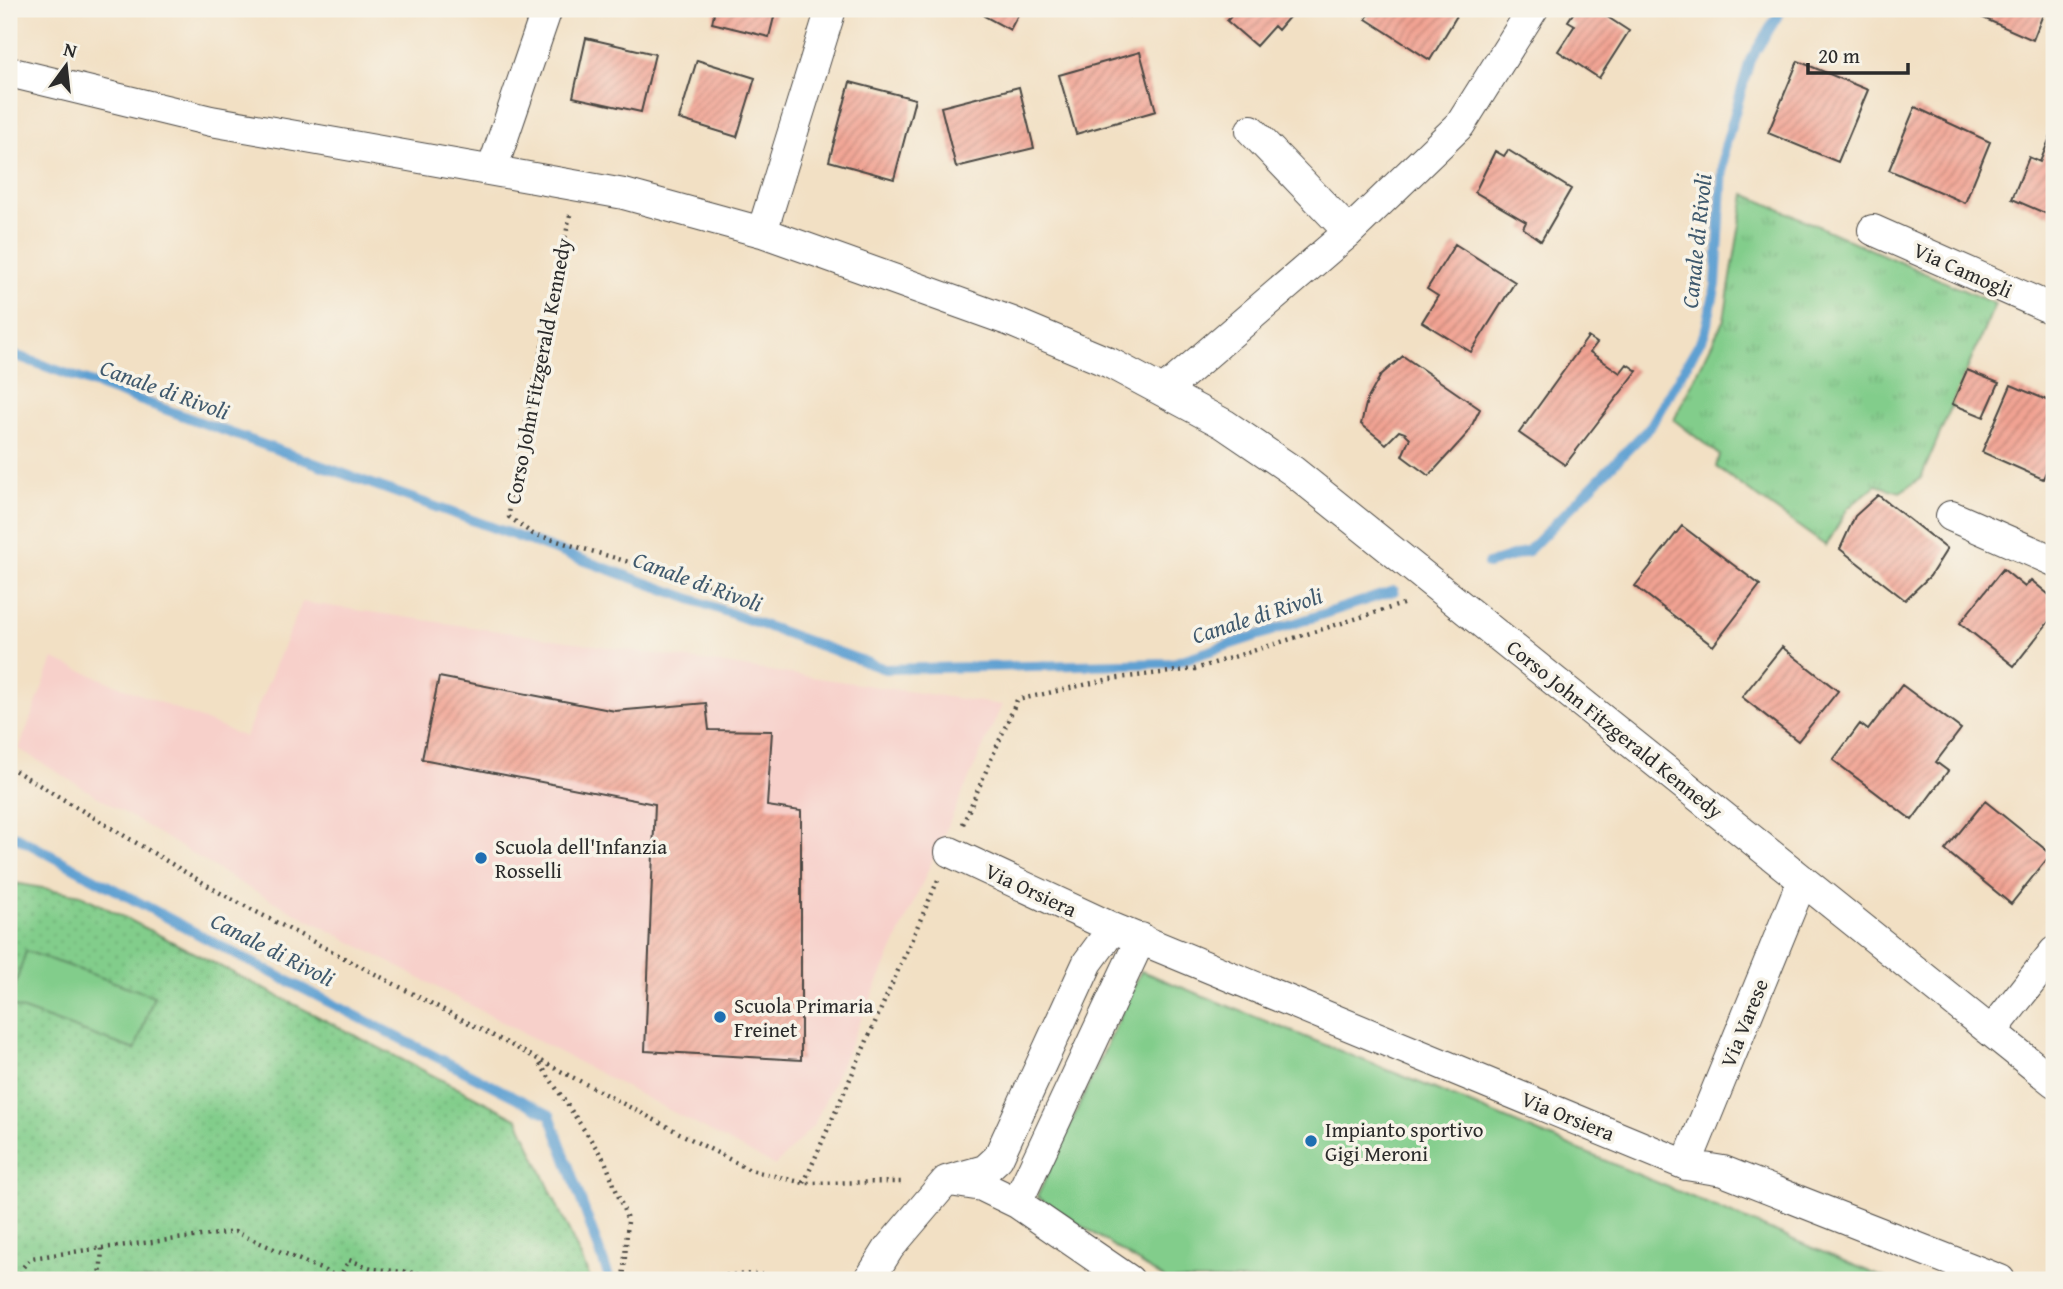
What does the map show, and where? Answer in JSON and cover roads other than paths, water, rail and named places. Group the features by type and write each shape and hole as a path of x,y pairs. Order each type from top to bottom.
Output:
{"street":[{"path":"492,170 547,9"},
{"path":"762,232 831,9"},
{"path":"1166,390 1349,232 1460,125 1533,9"},
{"name":"Corso John Fitzgerald Kennedy","path":"9,72 211,121 624,194 762,232 1010,321 1166,390 1224,424 1293,471 2054,1082"},
{"path":"1251,130 1349,232"},
{"name":"Via Camogli","path":"1873,230 2054,310"},
{"path":"1951,516 2054,561"},
{"name":"Via Orsiera","path":"950,852 1112,928 1686,1165 1723,1171 2000,1280"},
{"name":"Via Varese","path":"1686,1165 1802,881"},
{"path":"869,1280 889,1248 946,1181 985,1170 998,1158 1088,962 1112,928"},
{"path":"1017,1203 1141,938"},
{"path":"1992,1031 2054,953"},
{"path":"946,1181 982,1186 1017,1203 1129,1280"}],"waterway":[{"name":"Canale di Rivoli","path":"1488,564 1528,551 1650,427 1705,333 1716,285 1724,151 1750,60 1782,9"},
{"name":"Canale di Rivoli","path":"9,353 885,669 1173,663 1394,591"},
{"name":"Canale di Rivoli","path":"9,833 243,958 550,1115 610,1280"}],"place":[{"name":"Scuola dell'Infanzia Rosselli","path":"481,858"},
{"name":"Scuola Primaria Freinet","path":"720,1017"},
{"name":"Impianto sportivo Gigi Meroni","path":"1311,1141"}]}
